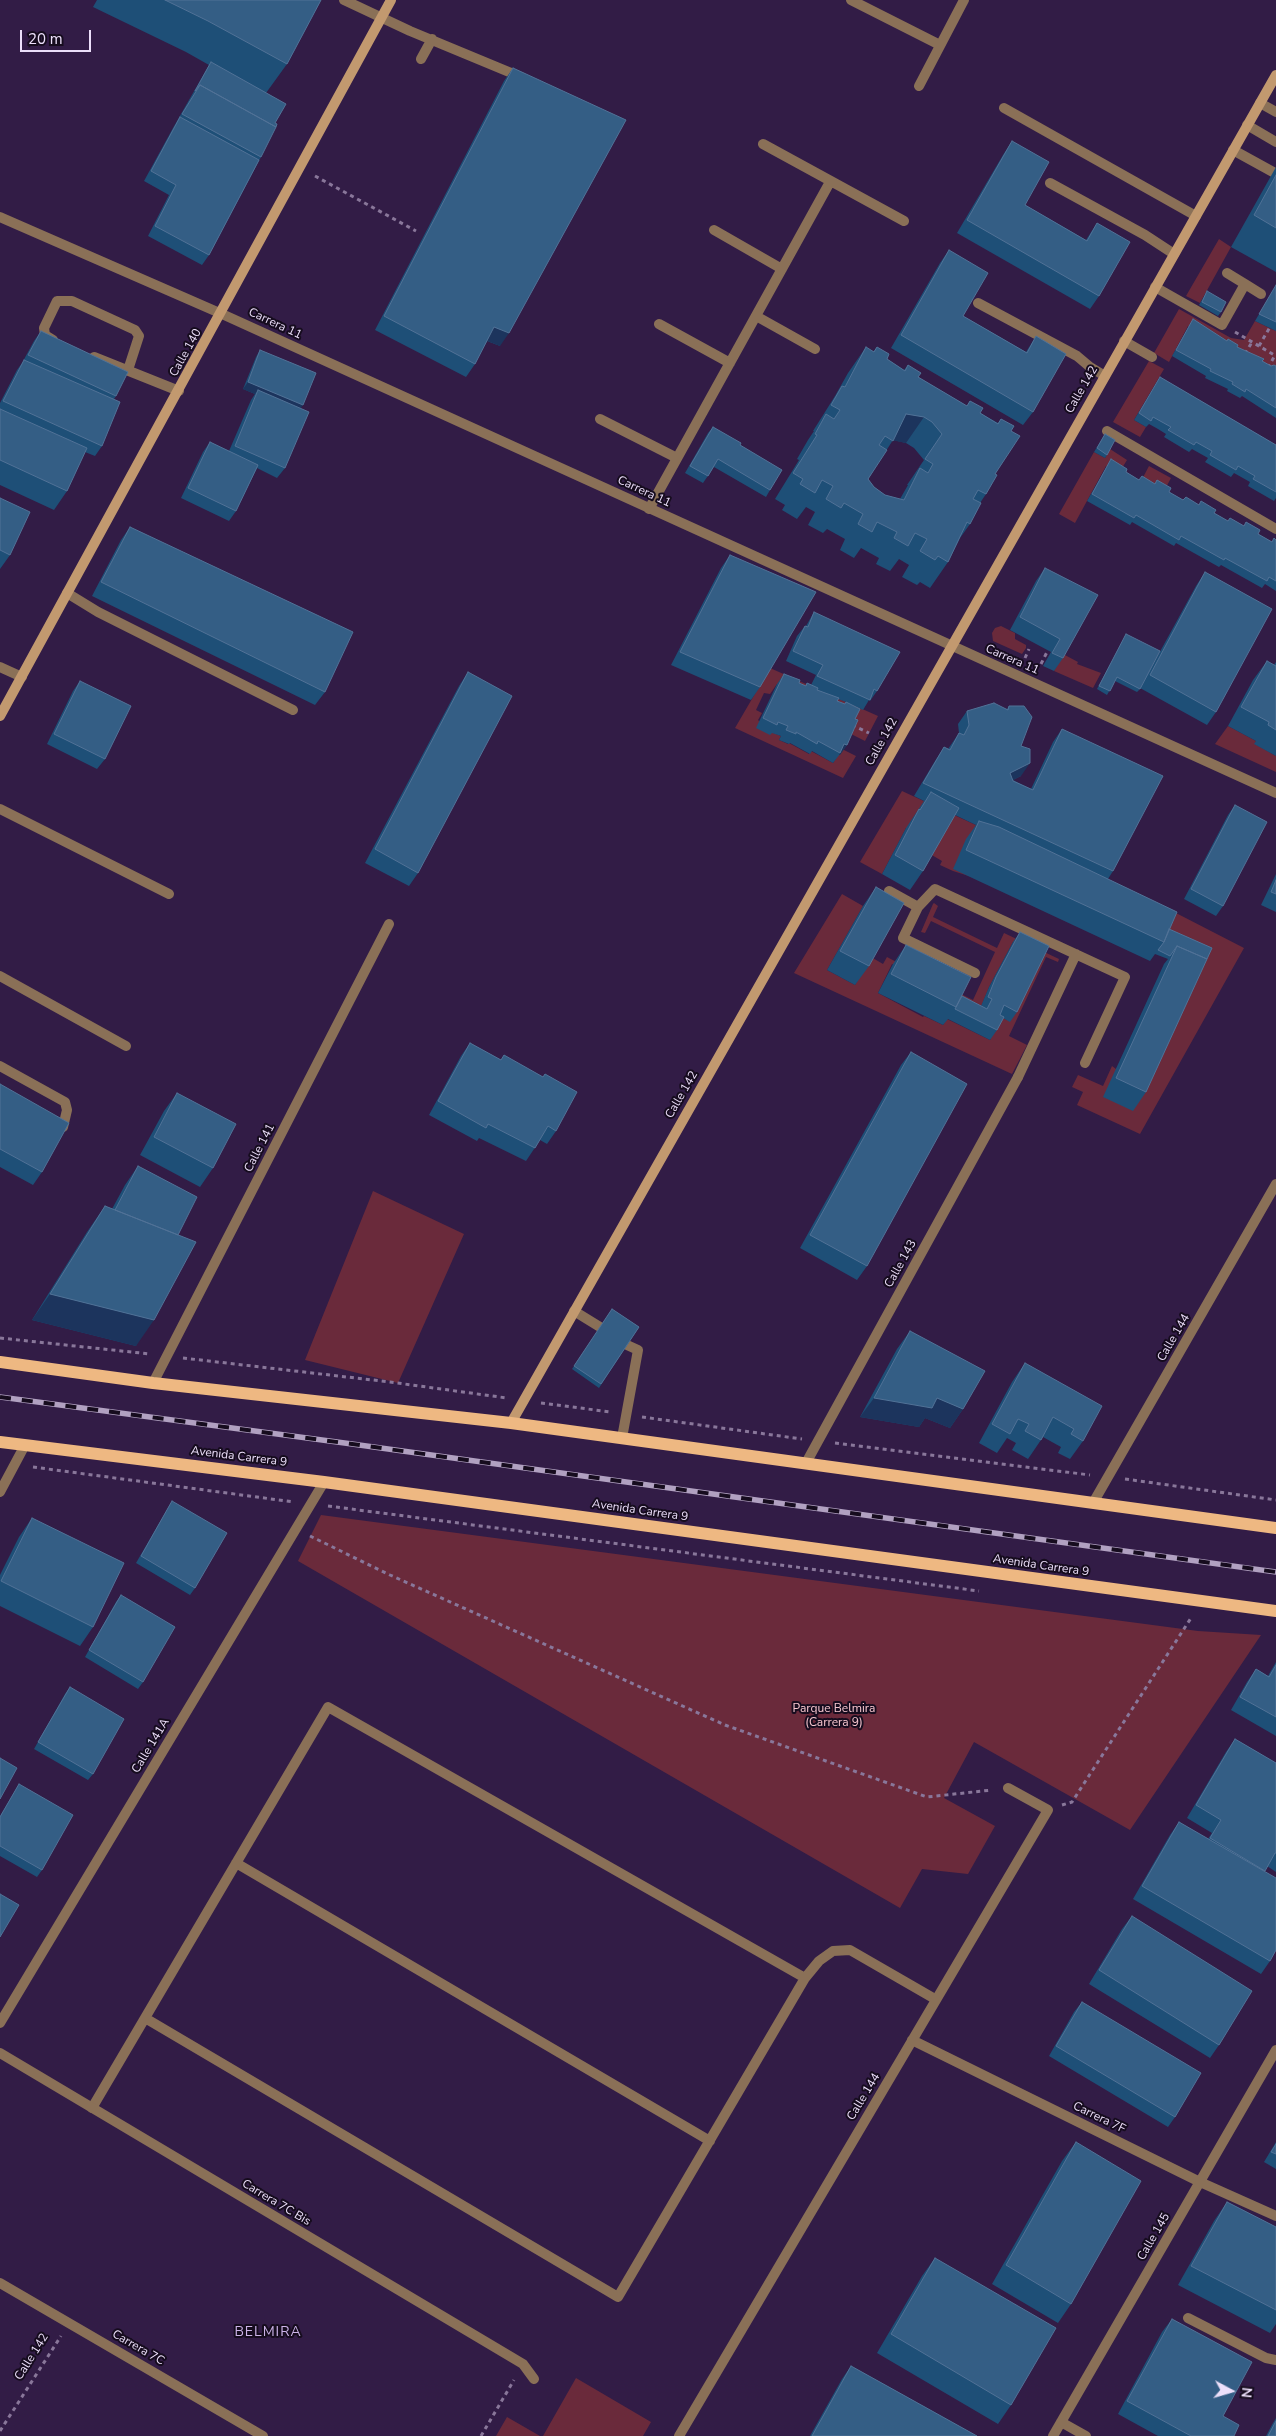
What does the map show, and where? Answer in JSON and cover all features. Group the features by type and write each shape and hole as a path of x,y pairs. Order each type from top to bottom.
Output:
{"main road":[{"name":"Calle 140","path":"0,716 222,314 391,0"},
{"name":"Calle 142","path":"511,1422 950,646 1275,78"},
{"path":"0,1362 153,1383 511,1422 1276,1528"},
{"name":"Avenida Carrera 9","path":"0,1442 324,1482 1276,1611"}],"street":[{"path":"344,0 410,31 530,82"},
{"path":"851,0 940,45"},
{"path":"919,86 964,0"},
{"path":"421,59 432,39"},
{"path":"1260,103 1276,112"},
{"path":"1004,108 1196,216"},
{"path":"1247,125 1276,142"},
{"path":"763,144 904,221"},
{"path":"1233,150 1273,172"},
{"path":"649,509 830,182"},
{"path":"1050,183 1145,235 1174,254"},
{"name":"Carrera 11","path":"0,217 222,314 950,646 1276,792"},
{"path":"714,230 782,269"},
{"path":"1227,273 1261,294"},
{"path":"1155,287 1222,325 1245,284"},
{"path":"67,346 45,335 44,328 57,301 72,301 135,330 139,336 128,370"},
{"path":"978,303 1077,356 1105,376"},
{"path":"756,316 815,349"},
{"path":"659,324 730,363"},
{"path":"1124,341 1152,357"},
{"path":"84,353 179,390"},
{"path":"600,419 677,458"},
{"path":"1108,431 1276,529"},
{"path":"67,593 98,612 294,710"},
{"path":"0,668 22,677"},
{"path":"0,810 169,894"},
{"path":"975,973 903,938 918,907 934,889 1124,977 1085,1064"},
{"path":"889,891 918,907"},
{"name":"Calle 141","path":"153,1383 389,924"},
{"name":"Calle 143","path":"806,1463 1018,1078 1076,954"},
{"path":"0,976 126,1046"},
{"path":"0,1066 65,1102 67,1110 63,1127"},
{"name":"Calle 144","path":"1094,1503 1276,1184"},
{"path":"574,1311 600,1327"},
{"path":"622,1438 638,1350 627,1345"},
{"path":"0,1492 25,1445"},
{"name":"Calle 141A","path":"0,2023 324,1482"},
{"path":"92,2108 328,1707 805,1978"},
{"path":"1008,1788 1048,1810"},
{"name":"Calle 144","path":"679,2436 1048,1810"},
{"path":"236,1863 710,2141"},
{"path":"145,2018 618,2297 805,1978 819,1961 833,1952 850,1950 935,1999"},
{"name":"Carrera 7F","path":"912,2040 1200,2182 1276,2216"},
{"name":"Calle 145","path":"1053,2436 1276,2050"},
{"name":"Carrera 7C Bis","path":"0,2053 523,2364 534,2379"},
{"name":"Carrera 7C","path":"0,2283 263,2436"},
{"path":"1188,2318 1266,2358 1276,2360"},
{"path":"1061,2422 1086,2436"}],"path":[{"path":"315,176 416,230"},
{"path":"1222,325 1276,356 1266,372"},
{"path":"1259,346 1270,328"},
{"path":"1242,359 1252,342"},
{"path":"1025,658 1029,649"},
{"path":"1040,664 1048,652"},
{"path":"851,724 869,733"},
{"path":"14,1465 983,1592"},
{"path":"296,1529 390,1575 725,1725 927,1797 1008,1788"},
{"path":"1048,1810 1072,1802 1203,1602"},
{"path":"1181,1617 1200,1620"},
{"name":"Calle 142","path":"0,2431 69,2322"},
{"path":"481,2436 523,2364"}],"green space":[{"path":"1219,239 1231,247 1200,303 1186,296"},
{"path":"1179,309 1231,338 1244,340 1255,321 1276,331 1276,375 1188,326 1169,362 1154,353"},
{"path":"1149,361 1164,369 1134,420 1146,427 1140,437 1113,422"},
{"path":"1110,449 1127,460 1119,473 1106,466 1075,523 1059,514 1094,452 1105,458"},
{"path":"1149,466 1171,478 1163,493 1139,485"},
{"path":"1001,626 1015,633 1015,639 1026,645 1022,654 993,641 992,633 995,628"},
{"path":"1063,654 1078,662 1077,664 1101,673 1093,688 1054,671"},
{"path":"770,668 878,716 865,741 849,733 777,684 770,694 764,693 756,710 762,713 758,720 771,732 781,736 779,740 789,743 809,754 811,751 833,763 842,749 856,756 843,778 735,728"},
{"path":"1228,726 1256,741 1255,744 1276,756 1276,772 1215,744"},
{"path":"902,791 1104,884 1176,913 1244,948 1140,1134 1077,1105 1083,1092 1072,1087 1078,1075 1103,1086 1112,1066 1116,1069 1209,952 953,871 940,865 942,861 930,854 918,811 906,828 882,874 860,862"},
{"path":"842,894 863,906 827,970 855,985 871,957 883,964 887,957 902,965 901,968 892,964 878,993 923,1017 943,1025 947,1019 990,1040 996,1027 993,1025 997,1015 1010,1021 1042,956 1013,942 989,987 981,1007 984,1009 980,1019 953,1005 958,996 935,985 937,982 973,1000 995,952 931,921 925,933 921,932 933,904 938,906 933,917 997,948 1004,933 1059,959 1058,962 1046,957 1009,1036 1027,1045 1012,1074 794,973"},
{"path":"373,1191 464,1234 398,1383 305,1360"},
{"name":"Parque Belmira (Carrera 9)","path":"321,1515 1198,1631 1261,1635 1130,1830 974,1742 944,1798 995,1826 968,1874 922,1869 900,1908 298,1561"},
{"path":"576,2378 651,2422 643,2436 543,2436"},
{"path":"507,2417 540,2436 496,2436"}],"building":[{"path":"165,0 321,0 287,64"},
{"path":"211,62 286,104 275,123 277,124 276,127 200,85 195,91"},
{"path":"513,68 626,120 509,333 494,327 475,364 384,316"},
{"path":"200,85 276,127 261,157 182,114"},
{"path":"180,117 259,160 209,255 155,226 176,185 151,171"},
{"path":"1012,141 1049,162 1025,205 1087,241 1097,223 1130,242 1099,296 967,220"},
{"path":"1276,175 1276,228 1254,215"},
{"path":"949,250 988,273 963,316 1027,353 1036,336 1066,354 1033,412 901,335"},
{"path":"1276,285 1276,322 1259,314"},
{"path":"1207,291 1226,302 1221,312 1202,302"},
{"path":"1193,319 1227,341 1228,339 1238,345 1237,347 1264,359 1262,361 1271,366 1276,366 1276,408 1246,389 1245,392 1232,384 1233,382 1210,371 1211,369 1176,350"},
{"path":"41,331 128,372 116,396 28,355"},
{"path":"866,347 874,352 877,347 889,354 887,359 905,371 908,365 921,373 918,377 967,406 970,401 983,408 980,413 998,424 1001,419 1014,426 1011,431 1020,436 995,474 997,475 986,494 978,490 973,499 981,503 970,524 967,522 948,562 938,556 935,560 920,551 927,539 915,533 908,546 894,538 897,532 877,522 872,532 858,524 863,514 844,503 841,508 826,499 833,486 822,480 815,493 800,484 803,479 793,473 817,435 815,434 826,414 834,419 840,410 831,405 842,386 845,387","holes":["906,414 924,417 932,422 942,434 925,459 933,464 928,473 920,468 904,500 885,495 874,487 868,479 887,450 879,445 885,436 893,441"]},
{"path":"260,350 316,373 303,405 248,382"},
{"path":"24,360 120,402 102,446 3,401"},
{"path":"1160,377 1276,445 1276,492 1253,479 1255,476 1238,466 1236,470 1210,455 1212,451 1196,442 1194,445 1168,430 1171,427 1153,417 1151,421 1139,413"},
{"path":"258,390 309,412 285,468 235,446"},
{"path":"0,409 87,448 67,491 0,460"},
{"path":"713,427 782,470 770,490 718,459 708,476 690,466"},
{"path":"1105,434 1115,440 1107,455 1097,448"},
{"path":"210,442 258,465 236,511 188,488"},
{"path":"1111,459 1127,469 1126,472 1139,480 1142,476 1155,484 1157,480 1171,488 1169,492 1183,500 1186,497 1199,505 1201,501 1216,510 1214,513 1228,521 1230,518 1244,526 1246,522 1260,530 1258,534 1272,542 1274,538 1276,540 1276,581 1269,577 1267,581 1181,536 1179,540 1136,515 1134,518 1092,494"},
{"path":"0,498 30,512 10,555 0,550"},
{"path":"130,527 353,632 325,692 101,582"},
{"path":"730,555 816,592 760,687 680,652"},
{"path":"1045,568 1098,595 1063,658 1052,653 1060,639 1020,617"},
{"path":"1205,572 1272,609 1216,712 1150,675"},
{"path":"814,612 900,652 877,691 874,689 870,700 817,676 823,665 793,651 805,626 808,627"},
{"path":"1126,634 1160,651 1140,689 1117,677 1110,691 1099,686"},
{"path":"1267,661 1276,666 1276,730 1268,725 1269,722 1241,707"},
{"path":"468,672 512,696 418,873 375,849"},
{"path":"784,674 800,680 799,683 806,686 807,683 818,688 817,690 839,698 837,701 845,704 846,702 860,709 855,719 858,720 847,745 844,744 840,753 818,741 817,744 796,732 796,734 786,730 788,726 778,722 777,725 763,718"},
{"path":"80,681 131,706 105,759 54,734"},
{"path":"994,703 1008,710 1009,706 1024,706 1032,717 1021,746 1030,749 1030,763 1010,773 1013,781 1033,790 1062,729 1163,776 1113,871 923,783 944,747 950,750 959,733 964,735 969,725 967,711"},
{"path":"931,792 959,808 923,871 895,855 919,809"},
{"path":"1235,805 1267,822 1223,906 1191,889"},
{"path":"979,821 999,827 1177,912 1164,942 966,850"},
{"path":"1276,880 1276,894 1271,892"},
{"path":"876,887 904,903 869,966 840,951"},
{"path":"1169,929 1212,948 1207,959 1177,946 1170,956 1158,950 1164,942"},
{"path":"1020,932 1049,946 1017,1012 1004,1005 1000,1015 1004,1017 997,1030 955,1009 962,996 987,1009 992,999 988,997 996,977"},
{"path":"906,945 971,977 956,1007 891,974"},
{"path":"1177,946 1207,959 1146,1092 1116,1078"},
{"path":"470,1043 501,1060 504,1055 543,1077 545,1074 577,1092 556,1131 548,1126 535,1148 488,1124 486,1128 438,1101"},
{"path":"911,1052 967,1084 867,1266 810,1235"},
{"path":"0,1084 69,1123 42,1172 0,1149"},
{"path":"177,1093 236,1124 213,1168 154,1137"},
{"path":"138,1166 197,1197 178,1235 115,1210"},
{"path":"105,1206 196,1242 154,1320 50,1294"},
{"path":"612,1309 639,1327 601,1384 574,1366"},
{"path":"910,1331 985,1371 963,1409 937,1398 932,1408 874,1398"},
{"path":"1025,1363 1102,1406 1083,1441 1071,1434 1074,1429 1053,1417 1041,1440 1025,1431 1029,1424 1018,1419 1010,1434 992,1424"},
{"path":"172,1501 227,1533 195,1588 141,1556"},
{"path":"32,1518 124,1563 93,1627 1,1581"},
{"path":"121,1595 175,1627 143,1682 89,1650"},
{"path":"1276,1665 1276,1717 1240,1697 1256,1669 1269,1677"},
{"path":"70,1687 124,1719 93,1774 38,1742"},
{"path":"1235,1739 1276,1763 1276,1853 1265,1871 1210,1838 1221,1820 1196,1805"},
{"path":"0,1758 17,1768 0,1799"},
{"path":"19,1784 73,1815 42,1870 0,1846 0,1817"},
{"path":"1179,1822 1276,1878 1276,1950 1270,1961 1142,1886"},
{"path":"0,1894 19,1905 0,1937"},
{"path":"1132,1916 1252,1991 1219,2045 1099,1970"},
{"path":"1082,2002 1201,2073 1175,2117 1056,2046"},
{"path":"1076,2142 1141,2181 1071,2304 1006,2265"},
{"path":"1276,2144 1276,2154 1271,2152"},
{"path":"1227,2202 1276,2227 1276,2310 1191,2266"},
{"path":"935,2258 1056,2328 1011,2405 891,2334"},
{"path":"1172,2319 1252,2362 1223,2416 1239,2425 1234,2436 1191,2436 1127,2401"},
{"path":"851,2366 977,2436 812,2436"},
{"path":"1276,2421 1276,2436 1268,2436"}],"railway":[{"path":"0,1397 1276,1572"}],"district":[{"name":"BELMIRA","path":"268,2333"}]}
